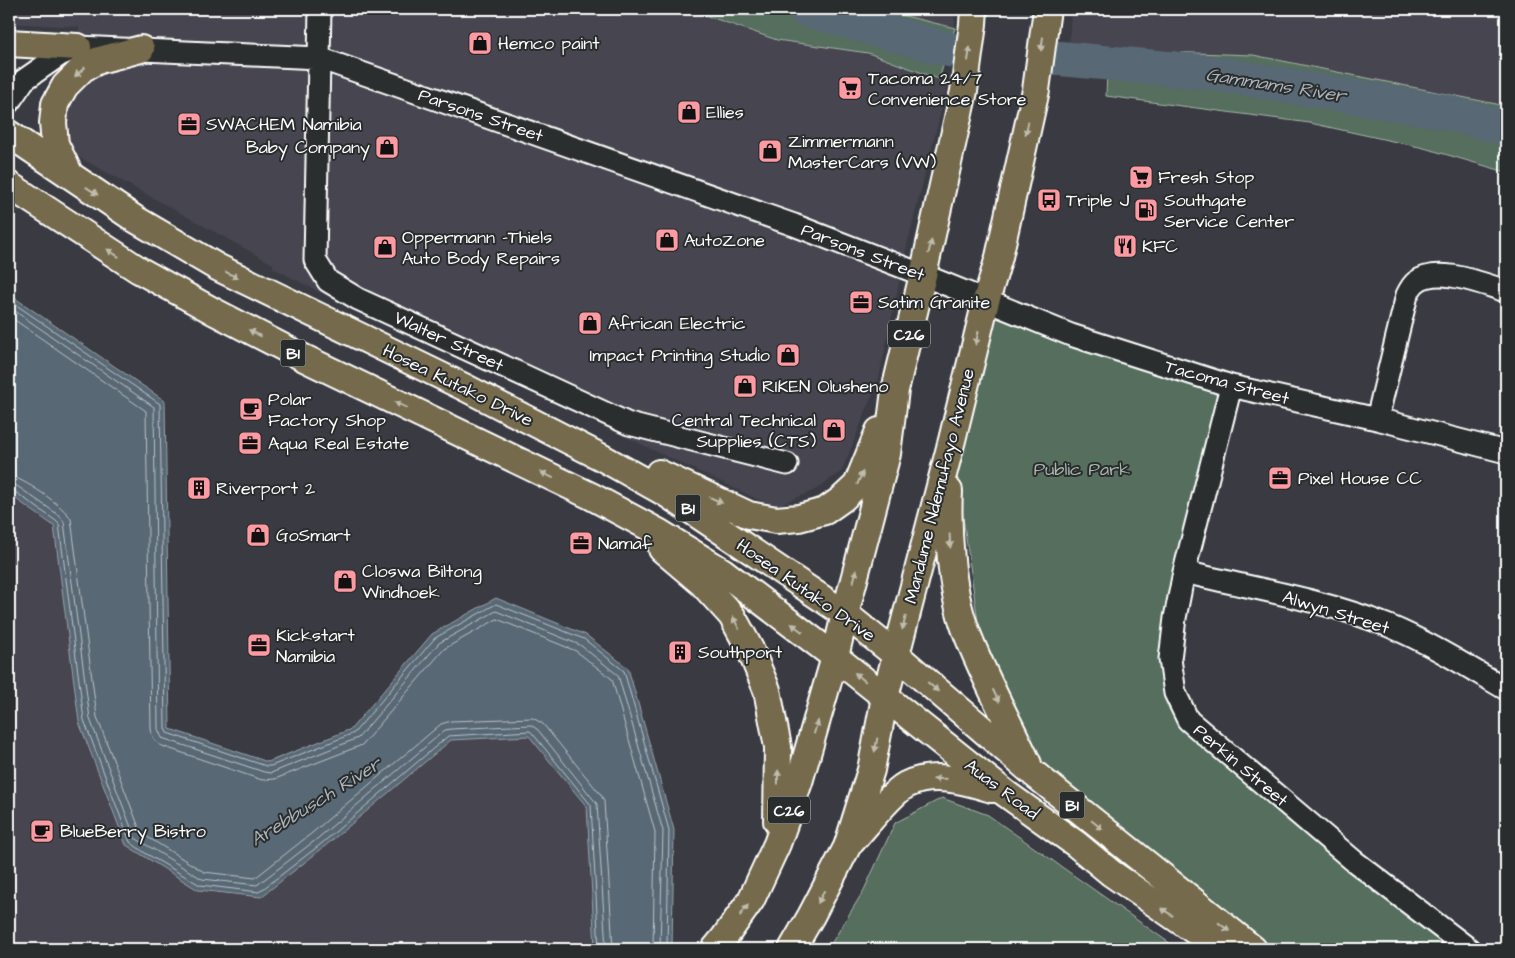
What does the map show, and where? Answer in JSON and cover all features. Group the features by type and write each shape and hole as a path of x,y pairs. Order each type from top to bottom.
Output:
{"main road":[{"name":"C26","path":"714,949 751,900 777,844 799,782 835,657 887,454 895,390 964,92 974,9"},
{"name":"Mandume Ndemufayo Avenue","path":"792,949 847,847 871,770 885,697 986,301 999,257 1036,90 1047,9"},
{"path":"9,43 78,47"},
{"path":"70,176 55,144 53,123 55,104 65,86 83,68 99,60 141,49"},
{"name":"Hosea Kutako Drive","path":"9,134 135,219 217,267 464,387 601,457 667,494 845,614 896,655"},
{"name":"Hosea Kutako Drive","path":"9,185 139,270 213,311 304,358 591,496 660,533 722,571 835,657"},
{"path":"464,387 749,515 776,520 799,518 825,510 842,499 857,485 895,390"},
{"path":"952,440 948,510 950,547 956,592 964,626 1033,773"},
{"path":"591,496 654,542 702,583 732,616 750,650 767,690 778,748 777,844"},
{"name":"Auas Road","path":"896,655 1033,773 1253,949"},
{"name":"Auas Road","path":"835,657 1005,793 1076,844 1112,873 1222,949"},
{"path":"847,847 894,795 905,786 939,778 960,780 1005,793"}],"street":[{"name":"Walter Street","path":"320,9 315,260 328,281 358,299 629,424 787,464"},
{"name":"Parsons Street","path":"9,102 24,80 60,55 78,47 319,58 794,225 955,288"},
{"path":"1378,419 1407,295 1415,283 1426,277 1445,275 1506,291"},
{"name":"Tacoma Street","path":"955,288 1071,336 1231,386 1378,419 1506,452"},
{"name":"Perkin Street","path":"1231,386 1184,572 1175,618 1170,659 1175,693 1188,720 1354,860 1468,949"},
{"name":"Alwyn Street","path":"1184,572 1359,615 1428,645 1506,689"}],"shaded area":[{"path":"9,9 687,9 777,40 868,53 939,79 948,84 906,249 879,378 842,471 815,490 774,507 331,298 273,268 273,264 64,149 79,27 9,23"},
{"path":"876,9 954,9 955,28"},
{"path":"1071,9 1506,9 1506,106 1253,55 1069,47"},
{"path":"9,494 54,526 79,722 126,845 198,890 324,847 451,740 529,736 587,807 594,949 9,949"}],"green space":[{"path":"687,9 876,9 955,28 939,79 868,53 777,40"},
{"path":"1108,50 1253,55 1506,106 1506,172 1424,148 1310,123 1106,96"},
{"name":"Public Park","path":"986,301 1231,386 1170,659 1188,720 1469,949 1253,949 1033,773 979,629 952,440"},
{"path":"942,798 988,815 1178,949 828,949 864,890 895,823"}],"water":[{"name":"Arebbusch River","path":"9,294 165,401 170,729 268,762 351,729 432,634 496,598 586,635 628,668 674,830 672,949 595,949 587,807 529,736 451,740 324,847 261,897 198,890 126,845 79,722 54,526 9,494"}],"waterway":[{"name":"Gammams River","path":"804,9 951,50"},
{"name":"Gammams River","path":"1044,57 1205,72 1443,111 1506,128"}],"place":[{"name":"Hemco paint","path":"480,43"},
{"name":"Tacoma 24/7 Convenience Store","path":"850,88"},
{"name":"Ellies","path":"689,112"},
{"name":"SWACHEM Namibia","path":"189,124"},
{"name":"Baby Company","path":"387,147"},
{"name":"Zimmermann MasterCars (VW)","path":"770,151"},
{"name":"Fresh Stop","path":"1141,177"},
{"name":"Triple J","path":"1049,200"},
{"name":"Southgate Service Center","path":"1146,210"},
{"name":"AutoZone","path":"667,240"},
{"name":"KFC","path":"1125,246"},
{"name":"Oppermann -Thiels Auto Body Repairs","path":"385,247"},
{"name":"Satim Granite","path":"861,302"},
{"name":"African Electric","path":"590,323"},
{"name":"Impact Printing Studio","path":"788,355"},
{"name":"RIKEN Olusheno","path":"745,386"},
{"name":"Polar Factory Shop","path":"251,409"},
{"name":"Central Technical Supplies (CTS)","path":"834,430"},
{"name":"Aqua Real Estate","path":"250,443"},
{"name":"Pixel House CC","path":"1280,478"},
{"name":"Riverport 2","path":"199,488"},
{"name":"GoSmart","path":"258,535"},
{"name":"Namaf","path":"581,543"},
{"name":"Closwa Biltong Windhoek","path":"345,581"},
{"name":"Kickstart Namibia","path":"259,645"},
{"name":"Southport","path":"680,652"},
{"name":"BlueBerry Bistro","path":"42,831"}]}
